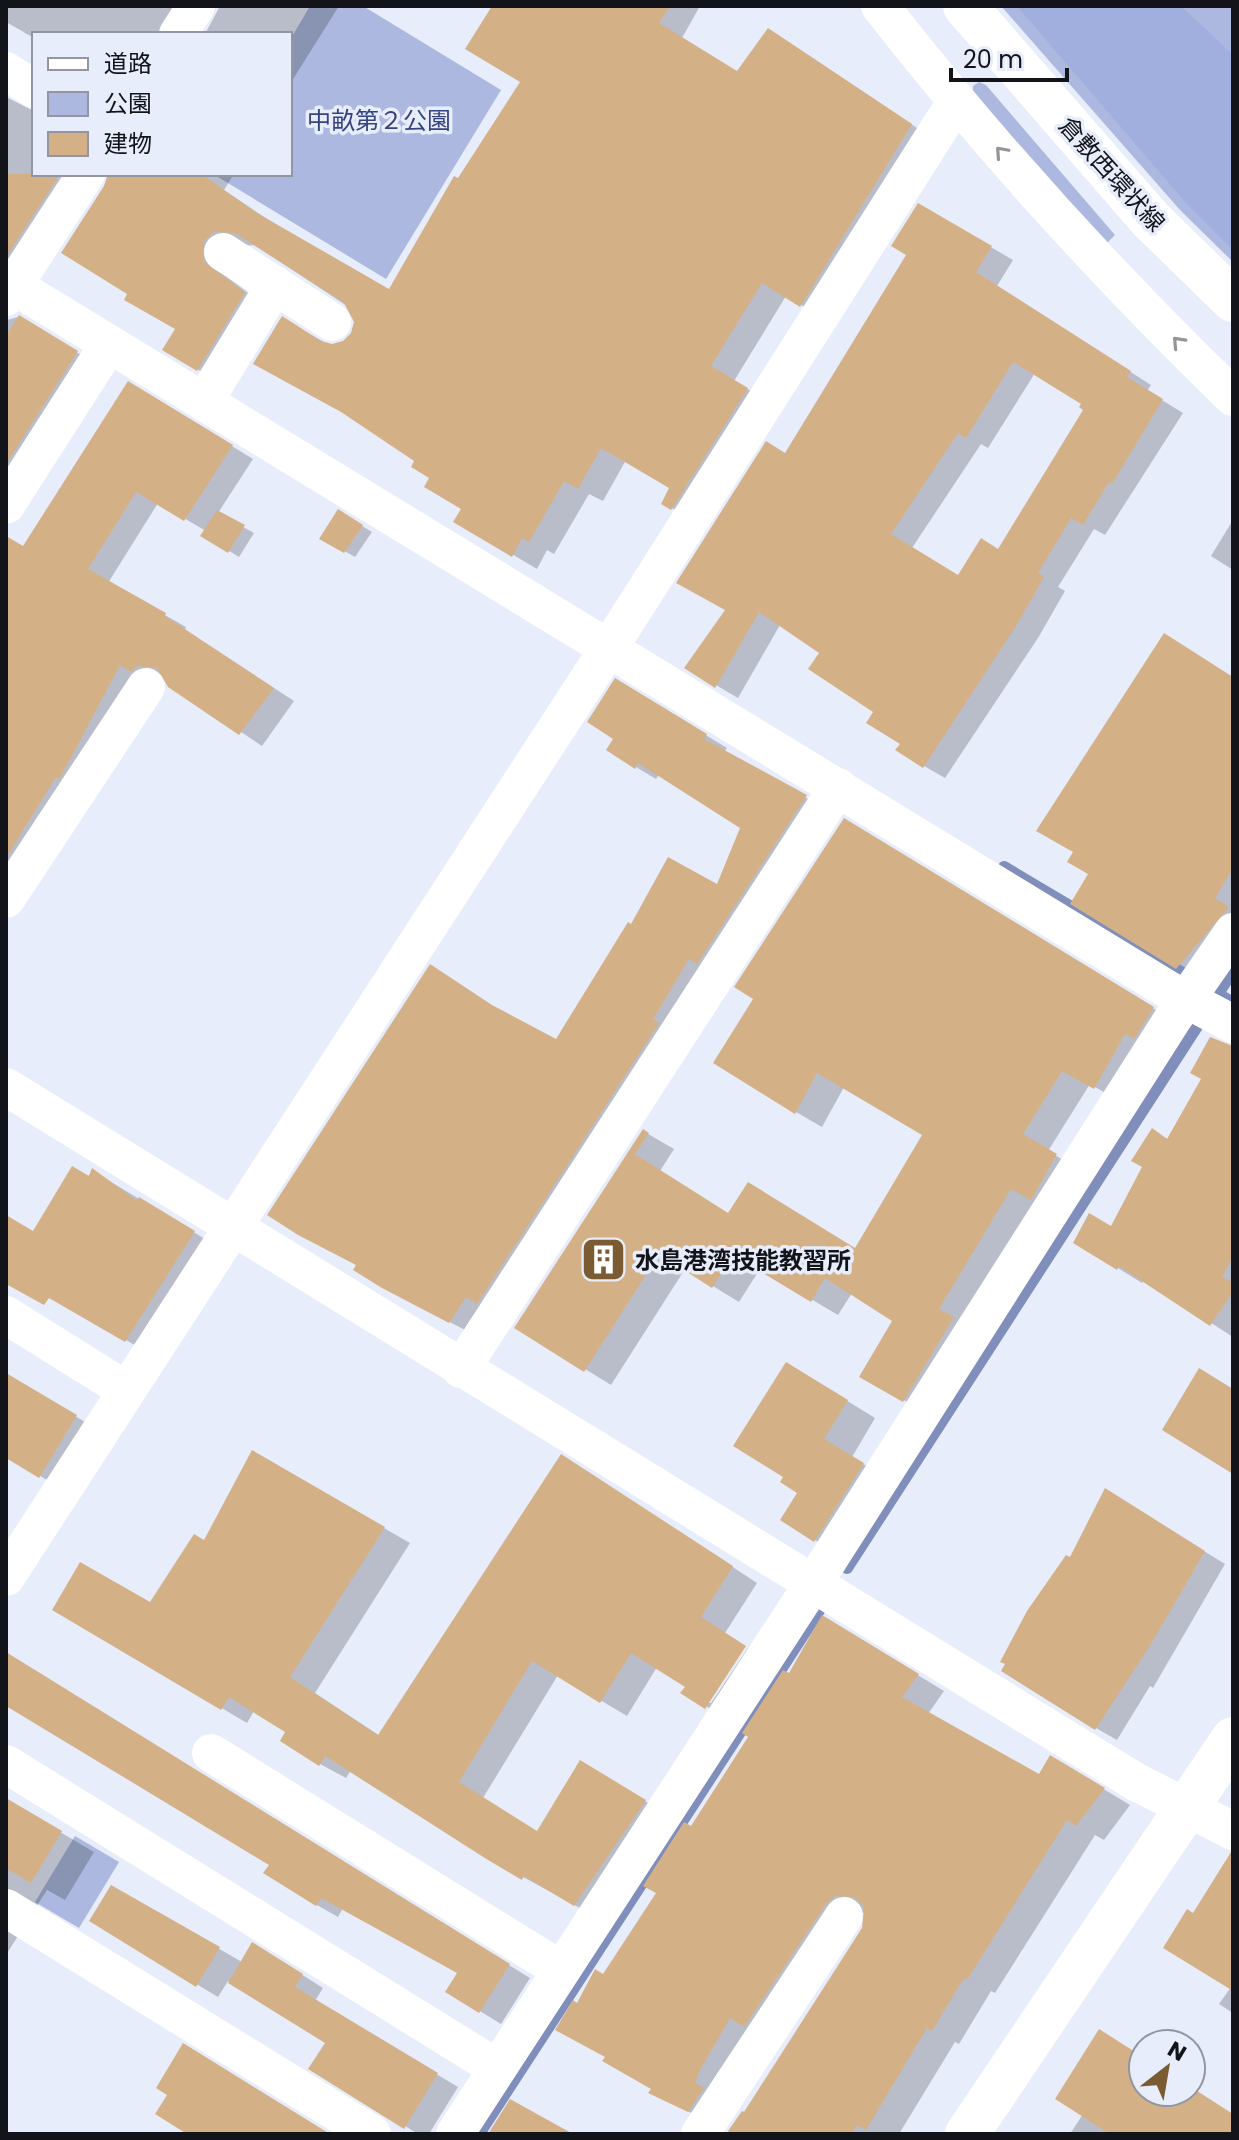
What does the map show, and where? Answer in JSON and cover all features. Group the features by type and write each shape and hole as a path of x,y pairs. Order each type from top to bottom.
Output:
{"street":[{"path":"179,32 196,6"},
{"path":"880,6 956,102 1080,240 1233,397"},
{"name":"倉敷西環状線","path":"965,6 1151,220 1233,300"},
{"path":"6,71 32,88"},
{"path":"6,1577 617,635 956,102"},
{"path":"85,176 14,281 109,344 211,391 617,635 838,787 1206,1001"},
{"path":"223,252 332,322"},
{"path":"211,391 275,285"},
{"path":"6,505 109,344"},
{"path":"6,899 146,687"},
{"path":"461,1369 838,787"},
{"path":"455,2134 812,1583 1206,1001 1233,932"},
{"path":"6,1088 1136,1782 1233,1831"},
{"path":"6,1315 126,1390"},
{"path":"967,2134 1233,1739"},
{"path":"211,1753 561,1970"},
{"path":"6,1764 497,2068"},
{"path":"6,1908 372,2134"},
{"path":"700,2134 844,1916"}],"green space":[{"name":"中畝第２公園","path":"310,6 363,6 501,90 386,279 216,176 292,176 292,37"},
{"path":"1001,6 1233,6 1233,262 1180,210"},
{"path":"979,82 986,85 1115,235 1104,246 973,96 973,86"},
{"path":"75,1836 119,1862 79,1928 35,1902"}],"shaded area":[{"path":"1017,6 1181,6 1233,55 1233,250 1186,203"}],"building":[{"path":"492,6 670,6 659,23 737,71 768,28 912,124 800,307 762,283 711,366 748,388 671,510 661,504 669,488 601,448 578,489 564,481 529,542 522,538 512,557 453,522 461,509 424,487 429,478 411,467 414,461 341,412 253,364 282,316 321,341 332,344 343,341 351,333 354,322 344,303 235,233 214,232 204,241 203,261 245,292 197,371 162,350 175,329 124,300 127,294 61,253 107,176 204,176 257,213 389,289 454,176 458,178 520,82 465,49"},
{"path":"6,174 59,176 6,257"},
{"path":"918,203 992,246 976,272 1131,371 1127,377 1163,399 1112,484 1109,482 1083,525 1071,518 1038,573 1044,577 1016,626 923,768 895,750 900,744 866,723 873,712 808,669 819,653 759,612 715,688 684,668 725,610 676,583 766,441 785,453 906,255 891,246","holes":["1013,362 1081,404 1079,407 1083,410 998,549 981,538 958,575 891,534 958,433 966,438"]},
{"path":"19,315 78,351 6,464 6,336"},
{"path":"128,381 233,445 184,521 136,492 88,569 166,613 165,616 274,688 239,735 168,687 157,668 137,666 131,672 120,665 65,769 59,779 56,777 6,858 6,536 23,546"},
{"path":"338,509 363,525 344,553 319,539"},
{"path":"217,510 245,525 228,553 200,536"},
{"path":"1164,633 1233,677 1233,868 1215,898 1229,907 1176,969 1070,904 1088,874 1067,862 1073,852 1036,831"},
{"path":"615,678 707,734 704,739 807,795 697,964 689,959 653,1019 659,1023 477,1304 466,1297 449,1323 382,1288 353,1270 356,1265 267,1215 430,964 492,1005 556,1039 628,922 631,924 668,857 717,884 740,828 638,763 635,769 606,750 613,739 587,722"},
{"path":"844,818 1154,1007 1134,1039 1125,1034 1094,1089 1062,1071 1023,1134 1057,1154 1031,1200 1011,1189 939,1309 954,1317 903,1402 859,1377 892,1321 825,1278 811,1302 733,1255 712,1288 659,1254 584,1372 514,1328 643,1129 649,1133 635,1154 728,1213 748,1182 855,1248 922,1135 817,1073 795,1114 713,1063 753,999 734,987"},
{"path":"1210,1037 1233,1046 1233,1257 1222,1276 1233,1283 1233,1291 1210,1326 1119,1266 1117,1270 1073,1243 1089,1213 1111,1226 1142,1167 1131,1161 1152,1128 1167,1139 1201,1079 1190,1073"},
{"path":"72,1166 89,1176 92,1168 137,1201 139,1197 195,1231 125,1342 49,1298 44,1305 6,1284 6,1215 33,1231"},
{"path":"786,1362 848,1400 824,1439 864,1463 814,1542 780,1520 797,1493 780,1482 783,1477 733,1446"},
{"path":"1199,1368 1233,1389 1233,1474 1162,1430"},
{"path":"6,1373 77,1415 39,1478 6,1458"},
{"path":"252,1450 385,1527 290,1677 378,1735 561,1454 733,1566 701,1617 746,1646 705,1709 680,1693 685,1687 631,1653 600,1703 532,1661 459,1782 537,1831 580,1760 646,1800 574,1906 524,1876 522,1880 488,1860 325,1756 319,1766 280,1741 285,1732 229,1697 221,1710 52,1610 80,1562 150,1602 194,1534 204,1540"},
{"path":"1105,1488 1205,1551 1151,1644 1095,1730 1001,1671 1005,1664 1000,1662 1027,1611 1066,1555 1070,1557"},
{"path":"822,1615 919,1674 902,1697 1039,1774 1050,1755 1105,1788 1076,1826 1067,1820 967,1980 964,1978 932,2031 927,2028 866,2130 857,2125 852,2134 731,2134 728,2131 744,2112 862,1928 864,1907 855,1897 835,1896 826,1904 744,2027 730,2018 700,2070 695,2083 704,2088 688,2112 648,2093 651,2089 602,2061 605,2057 555,2030 573,2000 577,2003 595,1969 603,1974 656,1893 643,1886 684,1822 691,1826 748,1737 742,1733 783,1670 789,1673"},
{"path":"6,1652 510,1964 479,2013 445,1992 457,1973 321,1898 316,1906 263,1873 269,1865 6,1706"},
{"path":"6,1798 62,1831 31,1883 6,1868"},
{"path":"1231,1852 1233,1991 1163,1948 1187,1909 1193,1913"},
{"path":"111,1885 220,1947 196,1987 89,1921"},
{"path":"252,1942 303,1974 295,1987 438,2073 404,2129 308,2069 325,2043 228,1983"},
{"path":"1099,2029 1127,2047 1127,2108 1207,2108 1207,2097 1233,2114 1233,2134 1110,2134 1055,2099"},
{"path":"183,2043 330,2134 187,2134 155,2114 167,2095 156,2088"},
{"path":"510,2099 573,2134 488,2134"}],"waterway":[{"path":"1004,867 1233,1003"},
{"path":"1215,998 1233,971"},
{"path":"847,1568 1205,1014"},
{"path":"479,2134 822,1606"}],"place":[{"name":"水島港湾技能教習所","path":"604,1260"}]}
